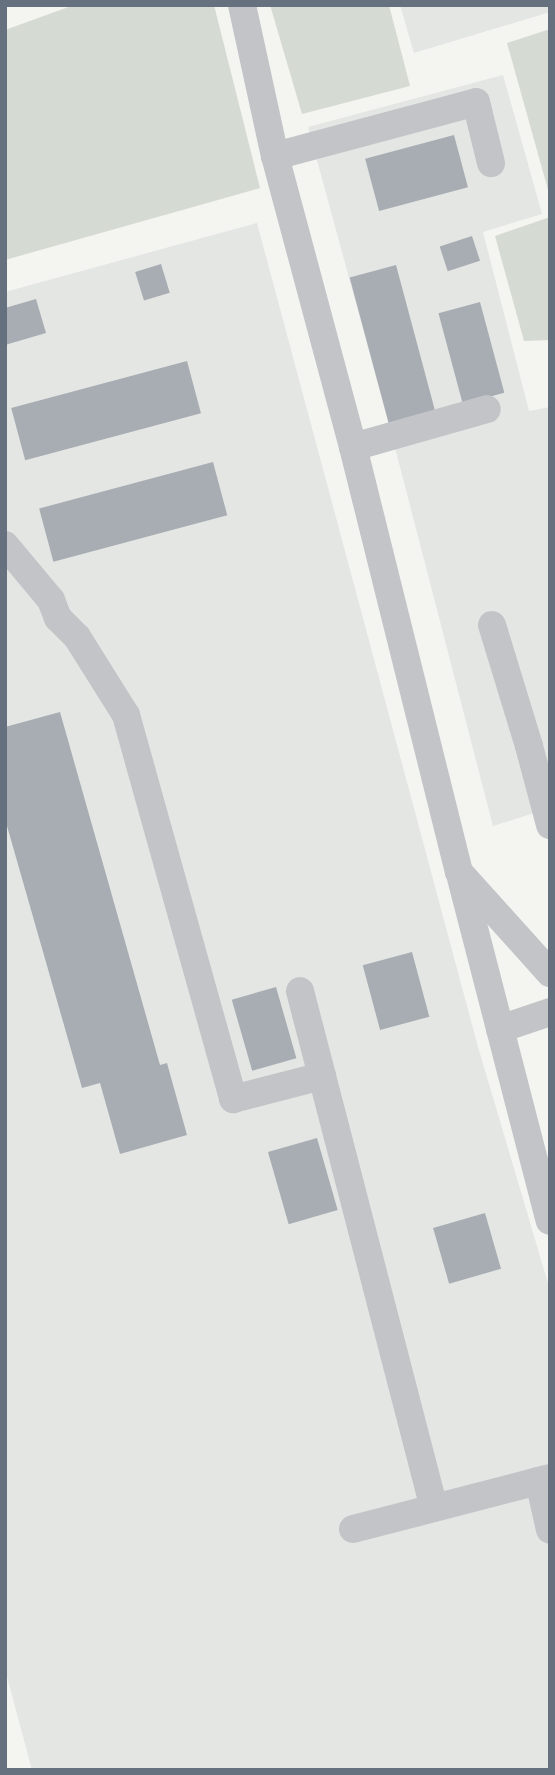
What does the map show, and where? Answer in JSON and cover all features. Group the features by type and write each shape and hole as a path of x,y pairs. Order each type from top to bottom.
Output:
{"lane":[{"path":"242,5 275,156 353,447 459,872 550,1221"},
{"path":"275,156 476,102 491,163"},
{"path":"353,447 487,410"},
{"path":"5,545 51,600 58,618 77,637 127,715 233,1099 322,1076"},
{"path":"492,625 540,743 550,825"},
{"path":"459,872 550,973"},
{"path":"300,991 434,1508"},
{"path":"500,1029 550,1012"},
{"path":"353,1529 544,1480 550,1530"}],"shaded area":[{"path":"74,5 214,5 260,188 5,260 5,30"},
{"path":"270,5 389,5 410,86 302,114"},
{"path":"400,5 550,5 550,12 414,53"},
{"path":"550,29 550,197 507,43"},
{"path":"503,75 542,214 483,232 529,411 550,407 550,808 493,826 392,436 308,127"},
{"path":"550,217 550,340 524,341 495,236"},
{"path":"257,223 478,1047 550,1290 550,1770 32,1770 5,1669 5,292"}],"building":[{"path":"454,135 468,187 379,211 365,159"},
{"path":"472,236 480,261 448,271 440,247"},
{"path":"161,264 170,293 144,301 135,272"},
{"path":"396,265 436,414 389,426 350,277"},
{"path":"36,299 46,333 5,345 5,308"},
{"path":"480,302 504,393 463,404 438,313"},
{"path":"187,361 201,413 25,460 11,408"},
{"path":"213,462 227,515 53,562 39,509"},
{"path":"60,712 160,1065 167,1063 187,1135 120,1154 100,1083 82,1088 5,819 5,727"},
{"path":"412,952 429,1017 380,1030 363,965"},
{"path":"276,987 296,1058 252,1071 232,1000"},
{"path":"317,1138 338,1210 289,1224 268,1152"},
{"path":"485,1213 501,1269 449,1284 433,1228"}]}
